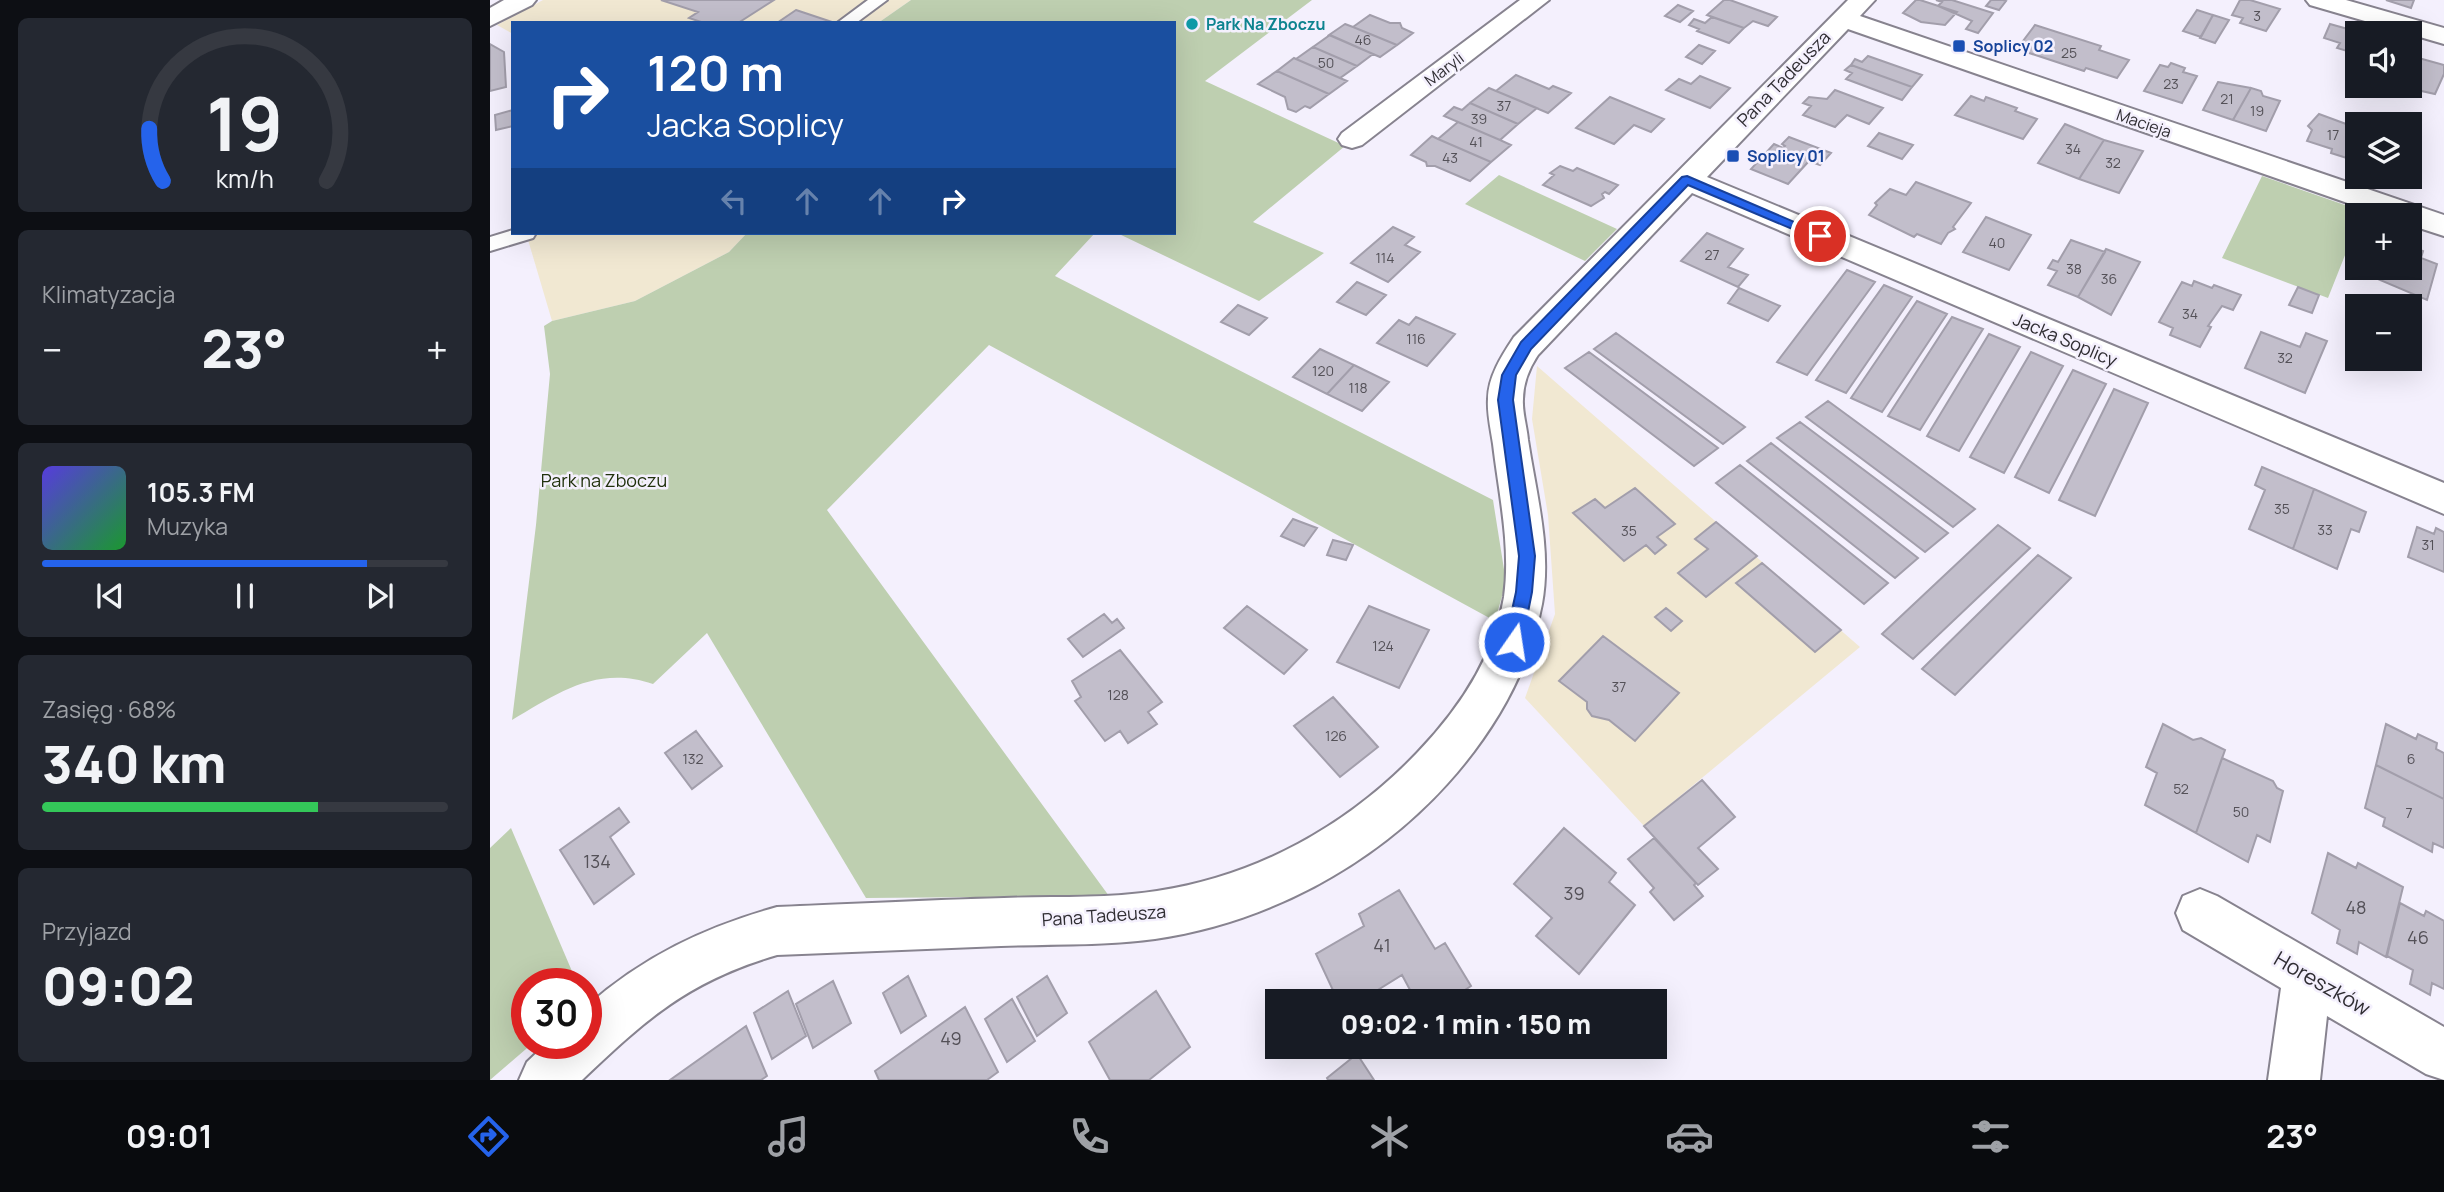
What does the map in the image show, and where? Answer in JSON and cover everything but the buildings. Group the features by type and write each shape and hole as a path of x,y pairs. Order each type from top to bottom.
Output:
{"street":[{"path":"490,18 523,0"},
{"name":"Maryli","path":"1353,139 1536,0"},
{"path":"2319,0 2444,36"},
{"name":"Pana Tadeusza","path":"602,1026 659,979 693,959 731,943 777,931 1158,915 1235,896 1339,846 1374,822 1426,777 1474,720 1491,692 1514,642 1524,592 1527,556 1506,400 1509,375 1515,362 1526,346 1853,10"},
{"name":"Macieja","path":"1853,10 2444,226"},
{"name":"Jacka Soplicy","path":"1687,180 2444,499"},
{"name":"Horeszków","path":"2200,913 2444,1056"},
{"path":"2294,1080 2307,976"},
{"name":"Pana Tadeusza","path":"545,1080 567,1059"}],"lane":[{"path":"848,21 879,0"},
{"path":"490,244 519,235"}],"shaded area":[{"path":"543,0 911,0 881,21 511,21 511,33 497,25"},
{"path":"527,235 745,235 729,252 635,301 552,321"},
{"path":"1537,366 1860,647 1644,826 1525,698 1555,614 1548,515 1532,419"}],"green space":[{"path":"911,0 1312,0 1205,81 1345,146 1253,222 1324,253 1259,301 1121,235 1176,235 1176,21 881,21"},
{"path":"1499,175 1617,229 1585,261 1465,204"},
{"path":"2262,176 2345,205 2345,255 2328,298 2222,258"},
{"name":"Park na Zboczu","path":"745,235 1093,235 1055,276 1493,500 1506,582 1495,621 989,345 827,510 1109,896 866,898 707,633 653,684 633,679 596,680 562,692 512,720 536,525 550,374 544,326 552,321 635,301 729,252"},
{"path":"511,828 571,968 511,968 511,1059 514,1059 490,1080 490,848"}],"place":[{"name":"Park Na Zboczu","path":"1192,24"},
{"name":"Soplicy 02","path":"1959,46"},
{"name":"Soplicy 01","path":"1733,156"}],"route":[{"path":"1514,642 1524,592 1527,556 1506,400 1509,375 1526,346 1687,180 1820,236"}]}
